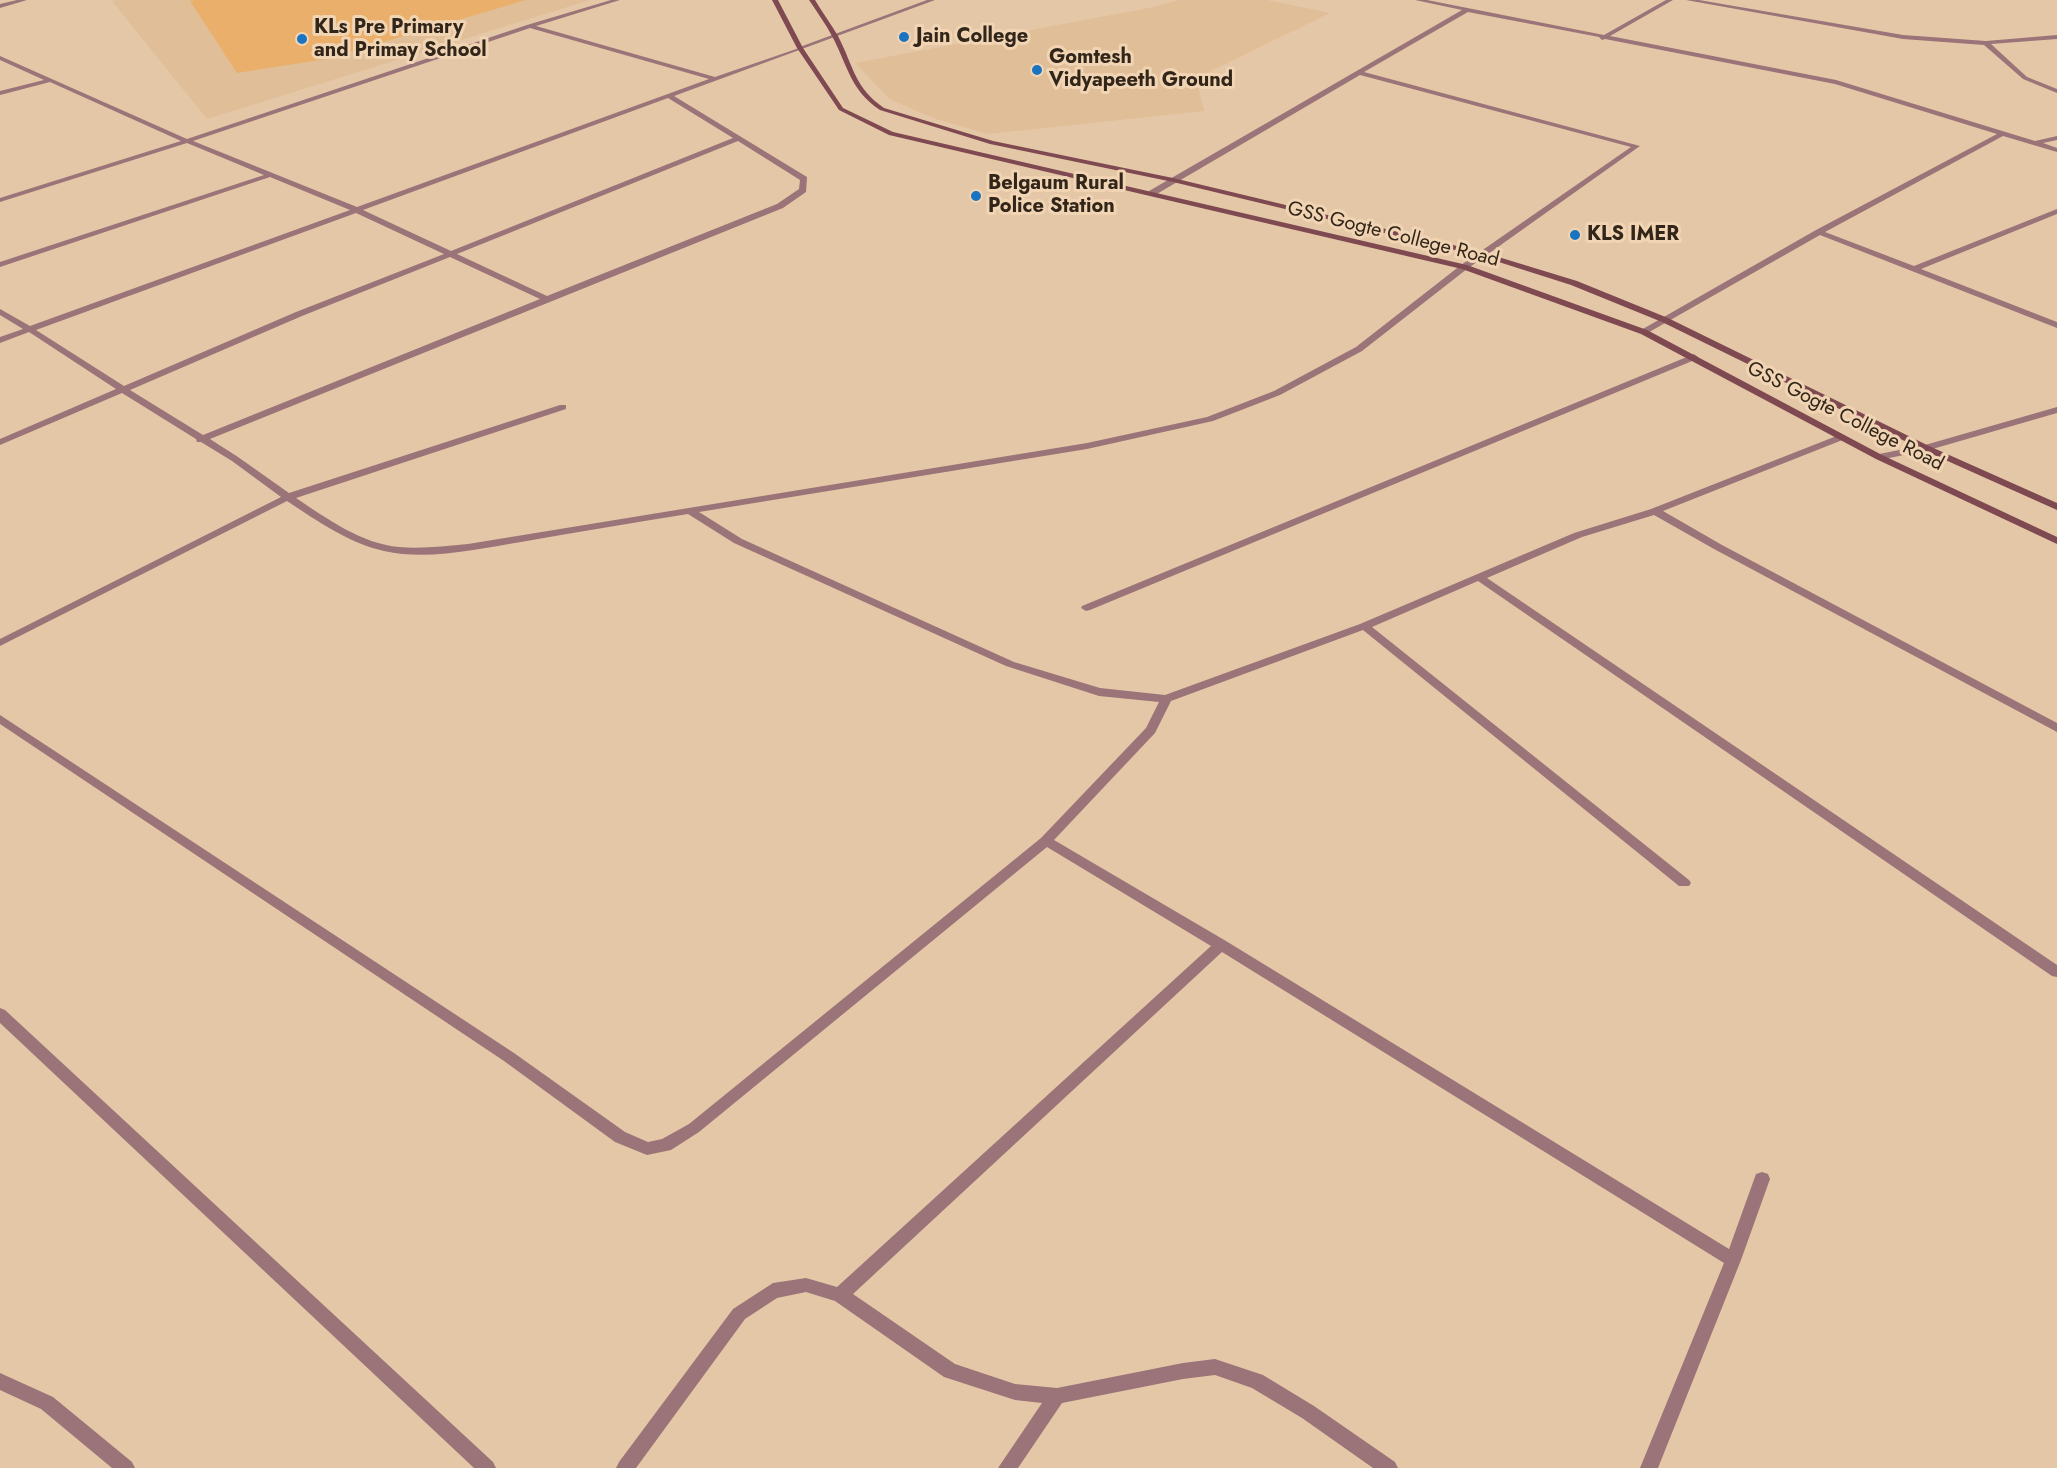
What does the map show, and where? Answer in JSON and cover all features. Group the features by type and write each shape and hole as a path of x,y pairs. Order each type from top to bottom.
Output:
{"main road":[{"name":"GSS Gogte College Road","path":"774,0 800,48 841,109 891,134 1464,267 1644,332 1879,457 2057,541"},
{"path":"812,0 835,35 859,91 869,102 903,117 992,143 1173,180 1482,254 1574,283 1665,320 1926,448 2057,507"},
{"path":"929,142 950,131"}],"street":[{"path":"0,6 24,0"},
{"path":"0,200 187,141 529,26 617,0"},
{"path":"0,340 932,0"},
{"path":"1418,0 1602,38 1836,82 2057,150"},
{"path":"1602,38 1670,0"},
{"path":"1689,0 1903,37 1986,42 2057,38"},
{"path":"1152,193 1467,10"},
{"path":"529,26 716,79"},
{"path":"1986,42 2025,78 2057,91"},
{"path":"0,58 187,141 357,210 547,299"},
{"path":"0,312 30,328 200,440 232,458 288,497 344,531 374,545 408,552 468,547 1087,446 1210,419 1277,393 1359,349 1464,267 1637,146 1360,73"},
{"path":"0,93 48,81"},
{"path":"200,440 780,206 803,190 804,179 669,96"},
{"path":"1644,332 1819,232 2002,133"},
{"path":"2032,143 2057,138"},
{"path":"0,442 299,315 738,139"},
{"path":"0,265 270,175"},
{"path":"1916,268 2057,211"},
{"path":"2044,217 2057,222"},
{"path":"1819,232 2052,323 2057,317"},
{"path":"1086,608 1694,357"},
{"path":"0,643 288,497 563,407"},
{"path":"1879,457 1926,448 2057,410"},
{"path":"691,512 738,541 1010,664 1099,692 1166,699 1364,626 1578,535 1655,511 1842,437"},
{"path":"1655,511 1728,553 2057,728"},
{"path":"1479,577 2057,972"},
{"path":"1364,626 1684,883"},
{"path":"0,719 509,1057 620,1137 647,1149 666,1145 694,1128 1046,841 1151,730 1166,699"},
{"path":"1046,841 1221,945 1733,1260"},
{"path":"840,1295 1221,945"},
{"path":"0,1014 487,1468"},
{"path":"1649,1468 1733,1260 1762,1179"},
{"path":"626,1468 739,1314 773,1291 806,1285 840,1295 950,1371 1015,1392 1057,1396 1183,1371 1215,1367 1257,1381 1308,1412 1389,1468"},
{"path":"0,1381 47,1403 126,1468"},
{"path":"1007,1468 1057,1396"}],"shaded area":[{"path":"526,0 326,59 237,73 190,1"},
{"name":"KLs Pre Primary and Primay School","path":"590,0 207,119 112,1"},
{"name":"Gomtesh Vidyapeeth Ground","path":"1179,0 1267,0 1330,13 1196,78 1204,111 988,134 933,118 890,99 855,63 1154,7"}],"place":[{"name":"Jain College","path":"904,37"},
{"name":"KLs Pre Primary and Primay School","path":"302,39"},
{"name":"Gomtesh Vidyapeeth Ground","path":"1037,70"},
{"name":"Belgaum Rural Police Station","path":"976,196"},
{"name":"KLS IMER","path":"1575,235"}]}
